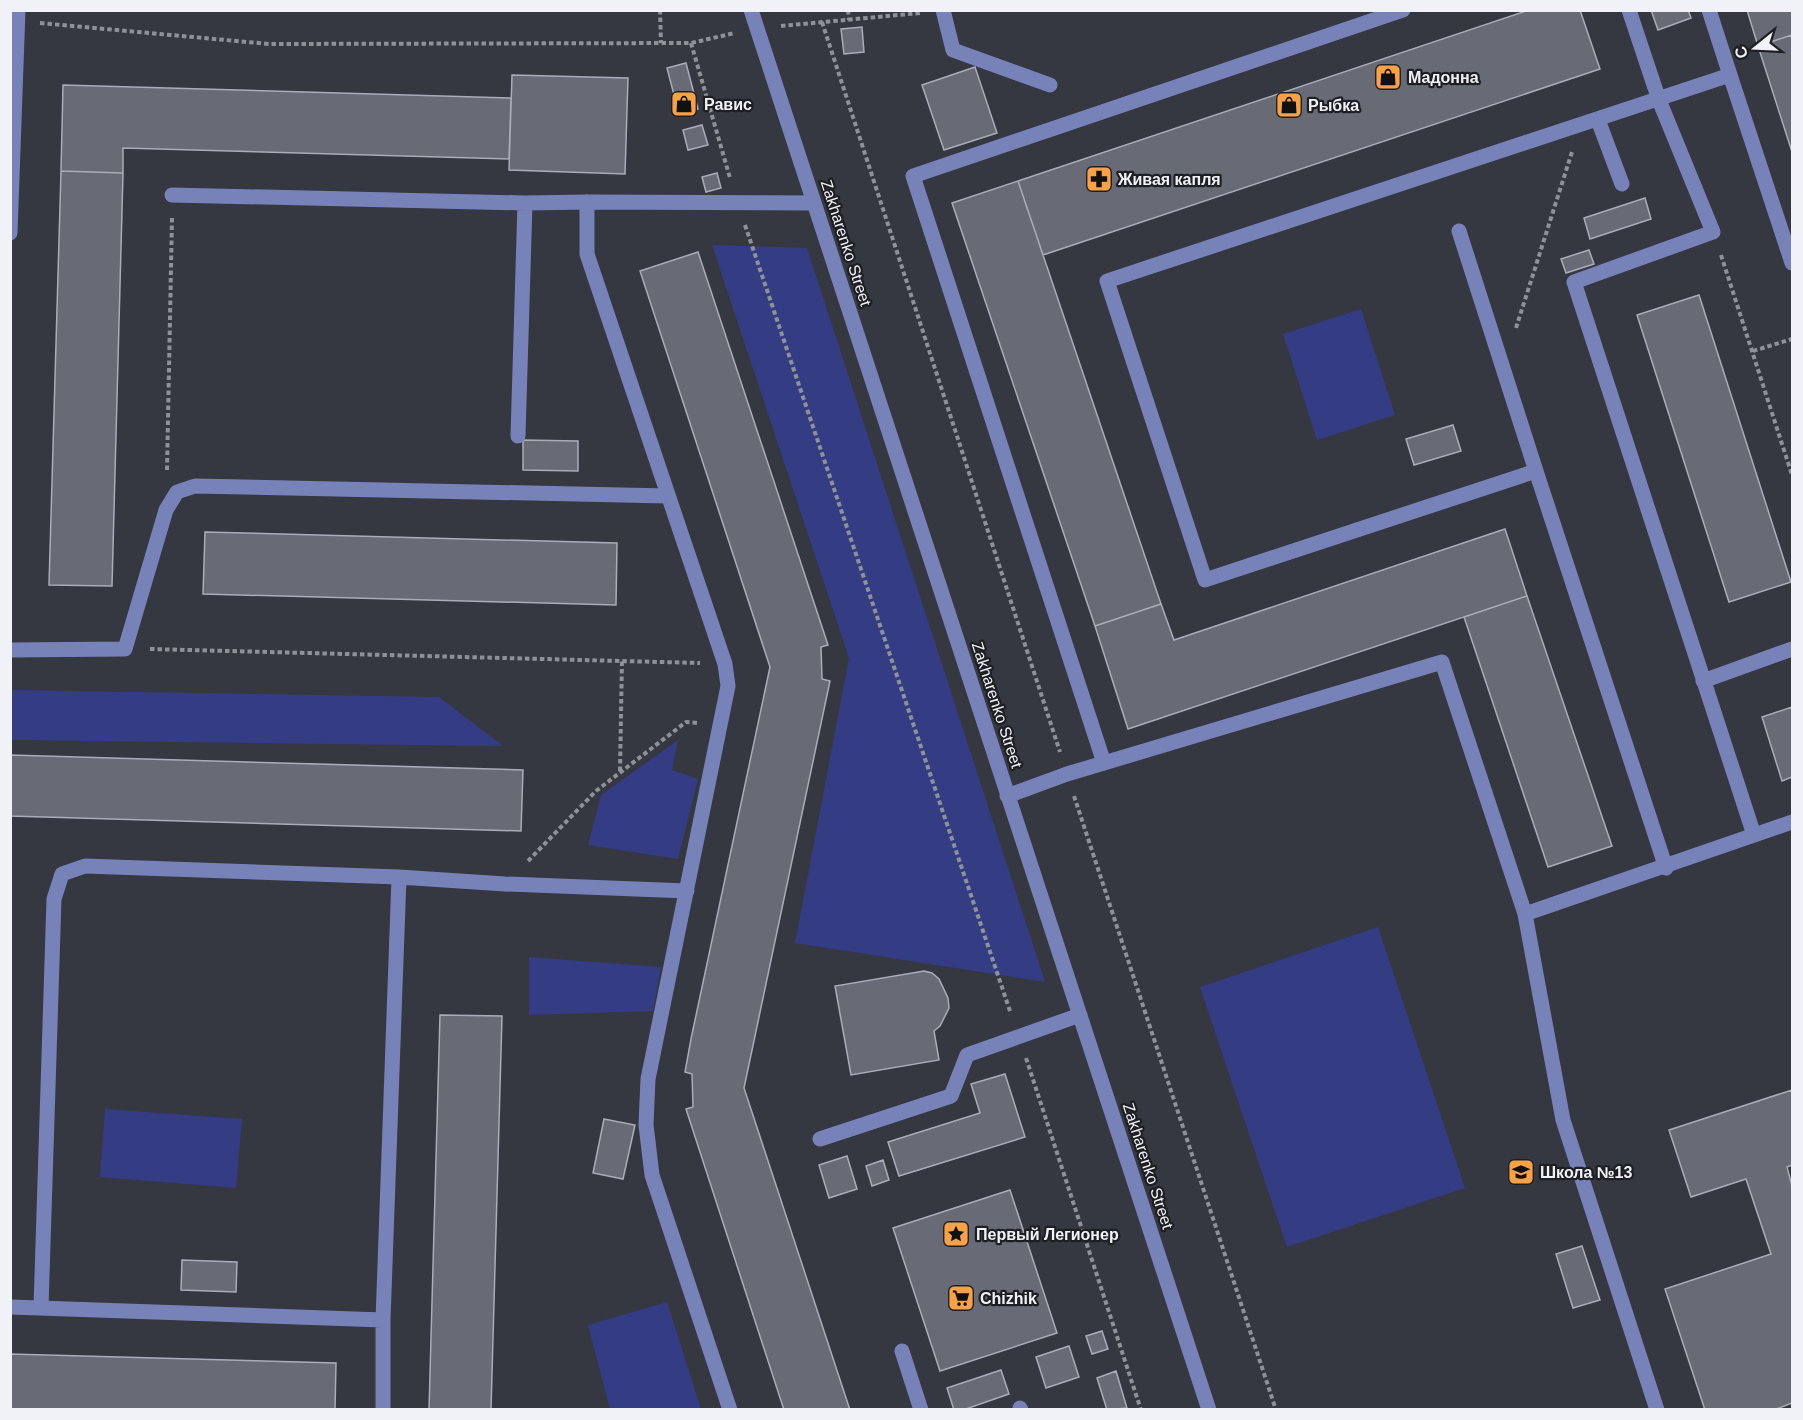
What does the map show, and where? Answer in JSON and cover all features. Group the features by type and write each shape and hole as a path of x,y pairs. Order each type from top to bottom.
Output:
{"street":[{"name":"Zakharenko Street","path":"752,10 1206,1409"},
{"path":"1104,762 913,176 1403,10"},
{"path":"1629,10 1659,100 1713,232 1574,282 1754,835"},
{"path":"1709,10 1792,263"},
{"path":"943,11 953,50 1050,85"},
{"path":"10,233 12,113 18,16"},
{"path":"1536,471 1206,580 1107,281 1730,75"},
{"path":"1598,120 1622,184"},
{"path":"172,195 525,203 814,203"},
{"path":"587,202 587,254 725,664 728,686 648,1079 646,1125 652,1175 730,1410"},
{"path":"518,436 525,203"},
{"path":"1459,231 1665,868"},
{"path":"10,650 125,649 166,510 177,492 195,486 668,496"},
{"path":"1703,681 1792,649"},
{"path":"1008,796 1104,762 1442,662 1525,915 1563,1120 1657,1410"},
{"path":"1525,915 1792,822"},
{"path":"41,1307 54,899 62,874 86,866 399,877 505,884 687,891"},
{"path":"383,1410 383,1320 399,877"},
{"path":"820,1139 951,1096 967,1055 1080,1015"},
{"path":"10,1307 383,1320"},
{"path":"902,1351 921,1410"}],"path":[{"path":"660,10 661,43"},
{"path":"848,10 849,20"},
{"path":"18,16 268,44 691,43 757,28 943,11"},
{"path":"822,22 1276,1410"},
{"path":"691,43 737,202 1019,1036 1141,1410"},
{"path":"1503,369 1580,126"},
{"path":"166,510 172,195"},
{"path":"1713,232 1792,475"},
{"path":"1753,351 1792,339"},
{"path":"125,649 725,664"},
{"path":"620,772 622,660"},
{"path":"505,884 596,791 686,722 720,725"}],"shaded area":[{"path":"712,245 807,248 1045,982 795,943 849,658"},
{"path":"1361,309 1395,415 1317,440 1283,334"},
{"path":"11,690 439,697 503,746 11,740"},
{"path":"678,740 672,770 698,779 678,859 588,845 601,795"},
{"path":"1378,927 1465,1188 1287,1247 1200,987"},
{"path":"529,957 661,967 653,1011 529,1015"},
{"path":"105,1109 242,1119 236,1188 100,1177"},
{"path":"667,1302 701,1409 610,1409 588,1325"}],"building":[{"path":"1529,10 1580,10 1600,69 1043,255 1018,181"},
{"path":"1651,10 1688,10 1691,18 1658,30"},
{"path":"1747,10 1792,10 1792,35 1758,46"},
{"path":"862,27 864,52 844,54 841,29"},
{"path":"1792,35 1792,152 1758,46"},
{"path":"686,63 698,109 679,114 667,68"},
{"path":"975,67 997,133 944,150 922,85"},
{"path":"512,75 628,78 625,174 509,170"},
{"path":"63,85 511,98 509,159 123,148 123,173 61,171"},
{"path":"702,125 708,145 688,150 683,130"},
{"path":"61,171 123,173 112,586 49,585"},
{"path":"717,173 721,188 706,192 702,177"},
{"path":"1018,181 1161,604 1095,626 952,203"},
{"path":"1645,198 1651,219 1590,239 1584,218"},
{"path":"1589,250 1594,264 1566,273 1561,259"},
{"path":"698,252 828,645 821,647 822,679 830,681 744,1088 850,1410 784,1410 686,1109 693,1107 692,1074 685,1072 691,1039 770,667 640,271"},
{"path":"1699,295 1791,582 1729,602 1637,315"},
{"path":"1453,425 1461,451 1414,465 1406,439"},
{"path":"523,440 578,441 578,471 523,470"},
{"path":"1505,529 1527,596 1128,729 1095,626 1161,604 1174,640"},
{"path":"205,532 617,543 616,605 203,594"},
{"path":"1527,596 1612,846 1548,867 1464,617"},
{"path":"1792,707 1792,777 1782,781 1762,717"},
{"path":"10,755 523,770 521,831 10,816"},
{"path":"924,971 932,973 939,979 948,998 949,1008 940,1026 934,1031 939,1060 851,1075 835,986"},
{"path":"440,1015 502,1016 491,1410 429,1410"},
{"path":"1005,1074 1025,1137 899,1176 888,1142 980,1113 971,1084"},
{"path":"1792,1090 1792,1165 1787,1167 1792,1186 1792,1403 1774,1410 1705,1410 1665,1289 1771,1254 1746,1179 1691,1197 1669,1130"},
{"path":"604,1119 635,1125 623,1179 593,1173"},
{"path":"847,1156 857,1189 829,1198 819,1165"},
{"path":"883,1160 889,1180 872,1186 866,1166"},
{"path":"1010,1190 1057,1333 940,1371 893,1228"},
{"path":"1582,1246 1600,1300 1573,1308 1556,1254"},
{"path":"182,1260 237,1262 236,1292 181,1290"},
{"path":"1102,1331 1108,1349 1092,1354 1086,1336"},
{"path":"1069,1346 1079,1377 1046,1388 1036,1357"},
{"path":"10,1354 336,1363 335,1410 10,1410"},
{"path":"1001,1370 1009,1394 963,1410 954,1410 947,1388"},
{"path":"1116,1371 1127,1408 1107,1410 1097,1378"}],"place":[{"name":"Мадонна","path":"1388,77"},
{"name":"Равис","path":"684,104"},
{"name":"Рыбка","path":"1289,105"},
{"name":"Живая капля","path":"1099,179"},
{"name":"Школа №13","path":"1521,1172"},
{"name":"Первый Легионер","path":"956,1234"},
{"name":"Chizhik","path":"961,1298"}]}
